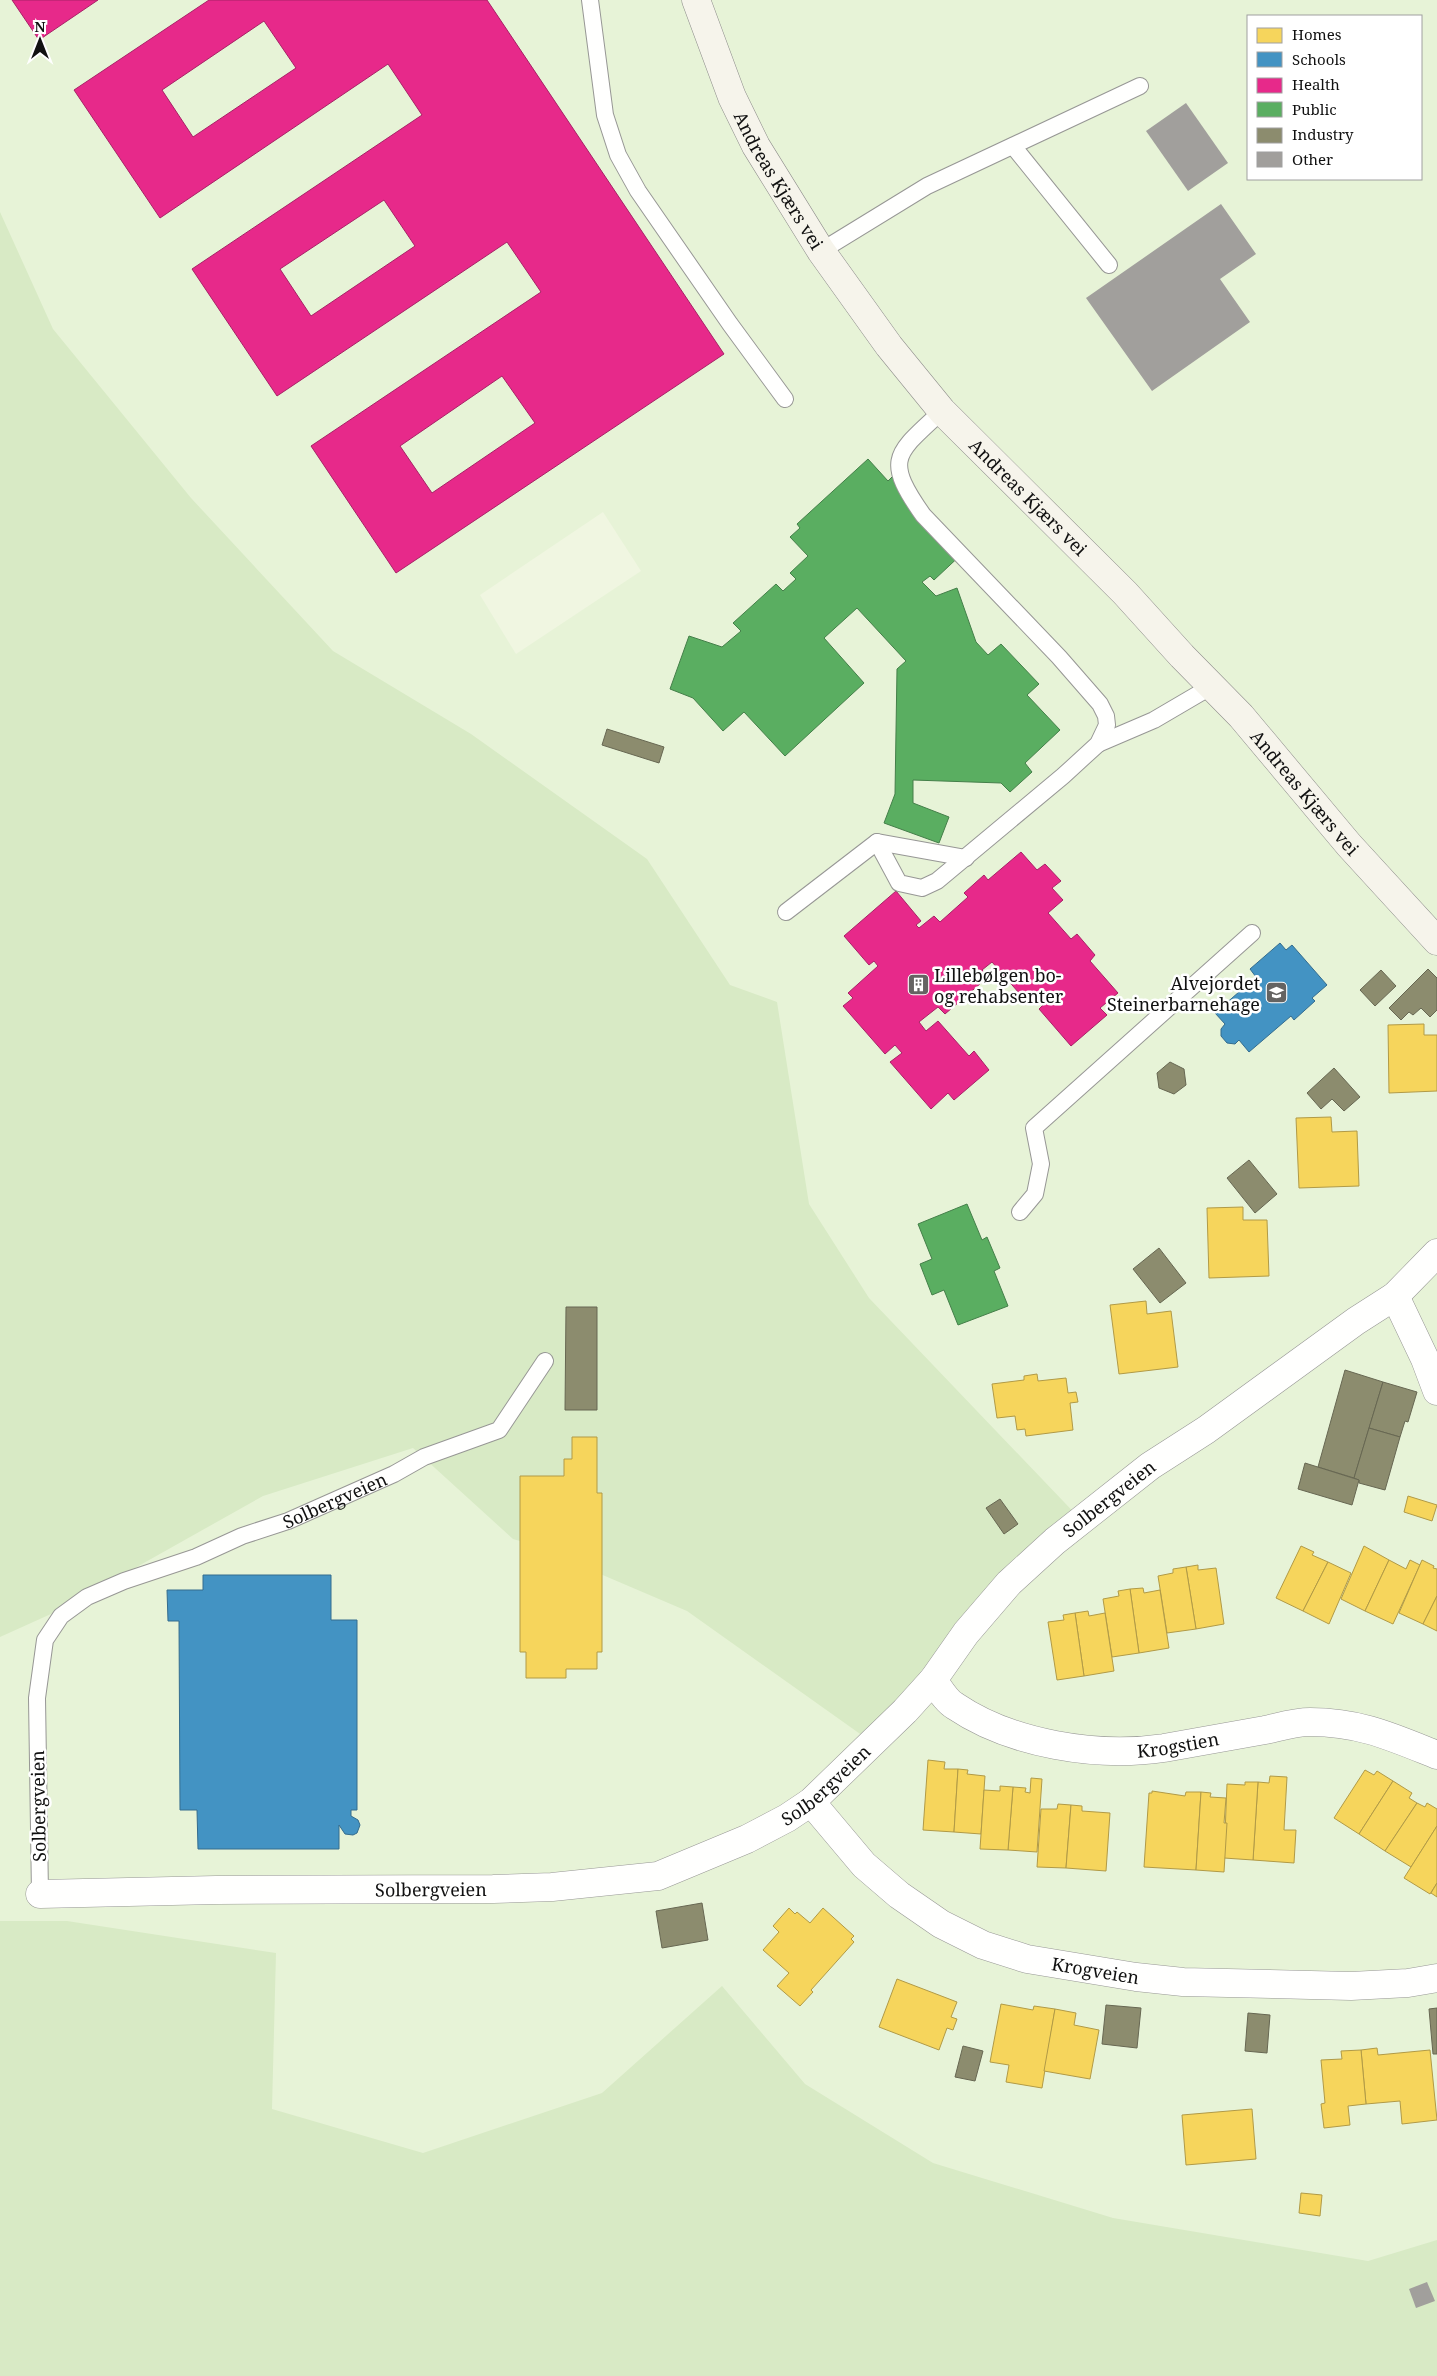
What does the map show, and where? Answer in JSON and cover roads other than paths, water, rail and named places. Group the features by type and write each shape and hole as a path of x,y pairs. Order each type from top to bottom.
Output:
{"street":[{"name":"Andreas Kjærs vei","path":"696,0 732,97 756,146 821,251 889,346 942,411 1125,593 1182,656 1242,716 1343,837 1437,941"},
{"name":"Solbergveien","path":"40,1894 216,1890 493,1889 612,1881 658,1876 747,1839 787,1818 811,1802 933,1680 966,1633 1008,1583 1055,1540 1150,1466 1206,1430 1356,1321 1395,1296 1437,1253"},
{"path":"1395,1296 1425,1359 1437,1391"},
{"name":"Krogstien","path":"933,1680 953,1706 990,1725 1028,1739 1067,1746 1113,1751 1161,1748 1308,1722 1350,1724 1392,1736 1437,1756"},
{"name":"Krogveien","path":"811,1802 864,1865 899,1895 942,1924 983,1944 1027,1959 1136,1977 1183,1982 1351,1986 1437,1978"}],"lane":[{"path":"590,0 605,115 618,155 638,191 724,316 786,399"},
{"path":"821,251 927,186 1140,86"},
{"path":"1013,146 1109,265"},
{"path":"942,411 902,451 898,468 905,490 923,515 1059,657 1100,704 1106,716 1107,726 1098,744"},
{"path":"877,842 899,883 922,888 937,881 966,858 1098,744 1154,720 1212,686"},
{"path":"786,912 877,842 966,858"},
{"path":"1020,1212 1035,1194 1041,1164 1034,1128 1252,933"},
{"name":"Solbergveien","path":"40,1894 37,1698 45,1640 61,1616 87,1597 96,1593 288,1520 394,1474 424,1457 499,1430 545,1361"}],"place":[{"name":"Lillebølgen bo- og rehabsenter","path":"918,985"},
{"name":"Alvejordet Steinerbarnehage","path":"1276,993"}]}
